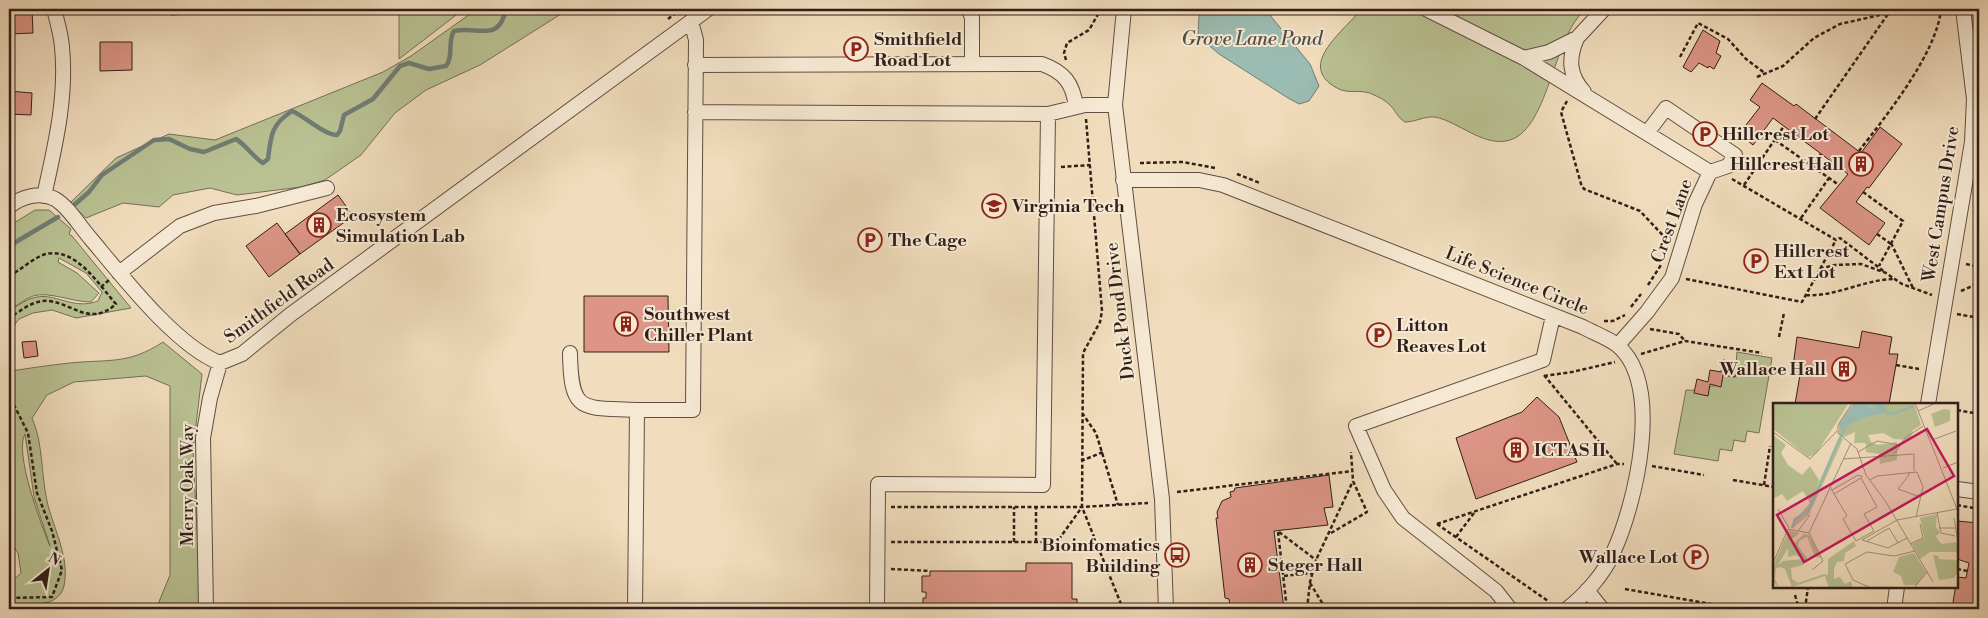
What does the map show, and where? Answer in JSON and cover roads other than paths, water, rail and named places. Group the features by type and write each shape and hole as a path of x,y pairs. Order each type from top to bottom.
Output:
{"street":[{"path":"9,208 20,199 44,196 60,123 63,95 62,44 54,9"},
{"name":"Smithfield Road","path":"44,196 53,198 62,205 119,273 185,342 209,359 220,363 242,354 306,304 708,9"},
{"path":"969,9 972,18 972,63"},
{"name":"Duck Pond Drive","path":"1124,9 1115,105 1162,499 1166,609"},
{"name":"Crest Lane","path":"1426,9 1524,58 1710,172 1695,204 1672,278 1648,312 1618,345"},
{"path":"1524,58 1549,52 1576,38 1604,9"},
{"name":"West Campus Drive","path":"1928,403 1975,143 1974,99 1963,9"},
{"path":"570,354 572,390 577,400 589,407 637,410 694,410 696,40 691,21"},
{"path":"1576,38 1571,56 1571,72 1578,86 1589,98"},
{"path":"695,65 1042,64 1054,68 1065,76 1072,86 1081,111"},
{"path":"695,112 1048,114 1115,105"},
{"path":"1647,133 1666,108 1735,155 1728,166 1710,172"},
{"path":"877,609 878,484 1043,485 1048,114"},
{"name":"Life Science Circle","path":"1123,180 1199,180 1223,185 1583,327 1618,345 1633,357 1642,402 1642,440 1647,463 1613,555 1587,590 1567,609"},
{"path":"119,273 180,226 214,213 256,206 327,188"},
{"path":"1510,609 1496,591 1403,518 1384,490 1356,426 1543,360 1553,316"},
{"name":"Merry Oak Way","path":"206,609 204,438 210,398 220,363"},
{"path":"634,609 637,410"},
{"path":"1958,489 1979,492"},
{"path":"1894,609 1897,588"},
{"path":"1587,590 1602,609"}],"water":[{"name":"Grove Lane Pond","path":"1205,9 1265,9 1310,64 1319,86 1309,101 1299,104 1288,98 1219,54 1198,36 1199,16"}],"waterway":[{"path":"74,205 89,192 102,175 154,140 169,139 190,149 204,152 236,139 263,163 268,159 273,131 280,121 292,111 326,132 337,135 340,131 344,115 373,99 400,66 409,63 429,69 446,66 450,58 451,40 454,31 493,30 503,20 506,9"},
{"path":"9,246 58,217"}],"place":[{"name":"Smithfield Road Lot","path":"856,49"},
{"name":"Hillcrest Lot","path":"1705,134"},
{"name":"Hillcrest Hall","path":"1861,164"},
{"name":"Virginia Tech","path":"994,206"},
{"name":"Ecosystem Simulation Lab","path":"319,225"},
{"name":"The Cage","path":"870,240"},
{"name":"Hillcrest Ext Lot","path":"1756,261"},
{"name":"Southwest Chiller Plant","path":"626,324"},
{"name":"Litton Reaves Lot","path":"1379,335"},
{"name":"Wallace Hall","path":"1844,369"},
{"name":"ICTAS II","path":"1516,450"},
{"name":"Bioinfomatics Building","path":"1177,555"},
{"name":"Wallace Lot","path":"1696,557"},
{"name":"Steger Hall","path":"1250,565"}]}
